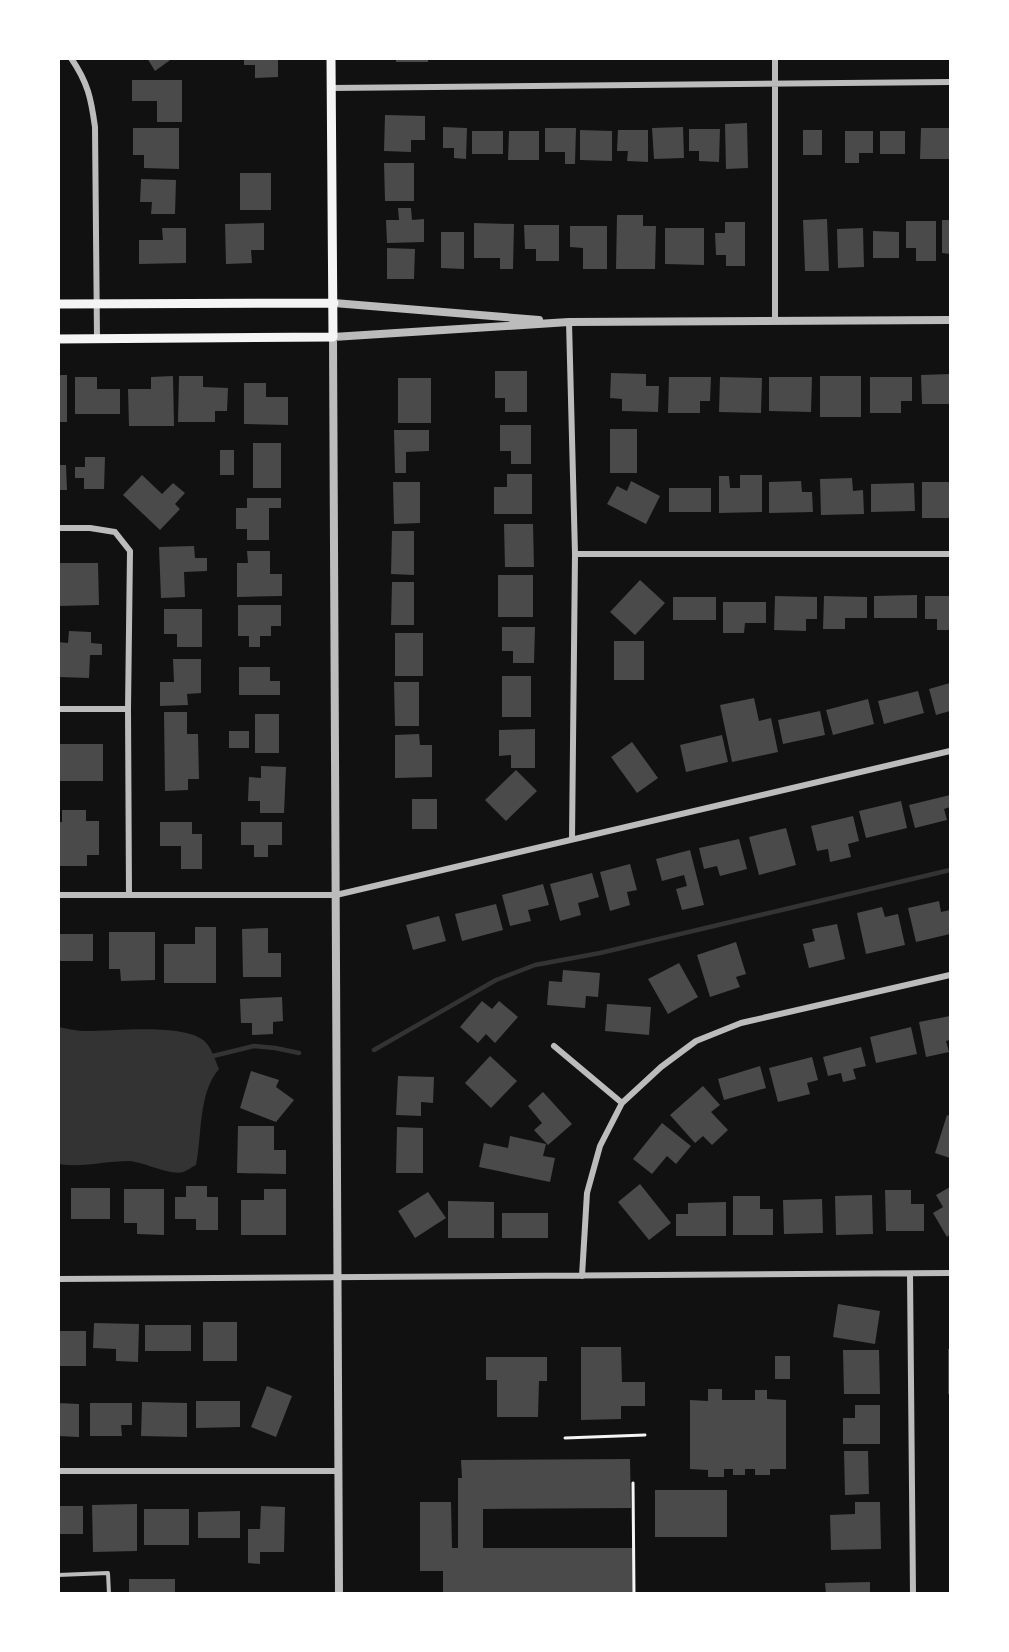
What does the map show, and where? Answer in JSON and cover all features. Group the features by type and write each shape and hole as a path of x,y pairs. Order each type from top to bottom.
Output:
{"main road":[{"path":"58,339 333,337 331,58"},
{"path":"58,304 334,303"}],"street":[{"path":"70,58 84,78 92,103 95,127 97,338"},
{"path":"775,58 776,321"},
{"path":"331,88 951,82"},
{"path":"334,303 569,322"},
{"path":"339,1593 333,337 569,322 951,320"},
{"path":"569,322 575,554 572,838"},
{"path":"58,528 90,528 115,532 130,550 129,894"},
{"path":"575,554 951,554"},
{"path":"58,709 128,709"},
{"path":"58,895 336,895 951,751"},
{"path":"582,1276 587,1192 600,1146 622,1103 661,1067 696,1041 741,1023 951,975"},
{"path":"554,1046 622,1103"},
{"path":"58,1280 951,1273"},
{"path":"910,1274 913,1593"},
{"path":"58,1471 337,1471"}],"lane":[{"path":"58,1575 108,1573 109,1593"}],"path":[{"path":"565,1438 645,1435"},
{"path":"633,1483 634,1593"}],"shaded area":[{"path":"59,1027 83,1031 145,1029 176,1031 200,1038 207,1044 219,1069 207,1090 204,1102 196,1165 178,1173 129,1161 59,1164"}],"building":[{"path":"147,58 173,58 155,71"},
{"path":"244,58 278,58 278,77 255,78 255,65 244,65"},
{"path":"396,58 428,58 428,62 396,62"},
{"path":"132,80 182,80 182,122 157,122 157,101 132,101"},
{"path":"385,115 425,116 425,140 411,140 411,152 384,151"},
{"path":"747,123 748,168 726,169 725,124"},
{"path":"443,127 467,128 466,159 454,158 454,148 443,148"},
{"path":"683,127 684,158 654,159 652,128"},
{"path":"133,128 179,128 179,169 144,168 144,155 133,155"},
{"path":"545,128 576,128 575,164 565,164 565,152 545,152"},
{"path":"921,128 950,128 950,159 920,159"},
{"path":"689,129 720,129 719,162 699,161 699,151 689,151"},
{"path":"580,130 612,131 612,161 580,160"},
{"path":"618,130 648,130 648,162 627,161 628,151 617,151"},
{"path":"803,130 822,130 822,155 803,155"},
{"path":"472,131 503,131 503,154 472,154"},
{"path":"509,131 539,131 539,160 508,160"},
{"path":"845,131 873,131 873,153 859,153 859,163 845,163"},
{"path":"880,131 905,131 905,154 880,154"},
{"path":"384,163 414,163 414,201 385,201"},
{"path":"240,173 271,173 271,210 240,210"},
{"path":"141,179 176,180 175,214 151,214 152,202 140,202"},
{"path":"398,208 411,208 412,220 424,219 424,242 387,243 386,220 399,220"},
{"path":"617,215 643,215 643,226 656,226 655,269 616,269"},
{"path":"827,219 829,271 805,271 803,220"},
{"path":"942,220 950,220 950,254 942,253"},
{"path":"906,221 936,221 936,261 916,261 916,248 906,248"},
{"path":"725,222 745,222 745,266 726,266 726,255 716,255 715,233 725,233"},
{"path":"264,223 264,250 251,250 252,263 226,264 225,224"},
{"path":"474,223 514,224 513,269 500,269 500,258 474,258"},
{"path":"524,225 559,225 559,261 536,261 536,249 525,249"},
{"path":"570,226 607,226 607,269 583,269 583,248 570,247"},
{"path":"162,228 186,228 186,263 139,264 139,240 163,240"},
{"path":"665,228 704,228 704,265 665,264"},
{"path":"863,228 864,267 838,268 837,229"},
{"path":"873,231 899,232 899,258 873,258"},
{"path":"441,232 464,232 464,269 441,268"},
{"path":"387,248 415,249 414,279 387,279"},
{"path":"495,371 527,371 527,412 505,412 505,398 495,398"},
{"path":"611,373 646,374 646,386 659,386 658,412 622,411 622,399 610,398"},
{"path":"950,374 950,404 922,404 921,375"},
{"path":"58,375 67,375 67,422 58,422"},
{"path":"173,376 174,426 129,426 128,389 151,389 151,377"},
{"path":"179,376 203,376 203,387 228,388 227,411 215,411 215,422 178,422"},
{"path":"820,376 861,376 861,417 820,417"},
{"path":"75,377 97,377 97,389 120,389 120,414 75,414"},
{"path":"669,377 711,377 710,401 700,401 700,413 668,413"},
{"path":"720,377 762,378 761,413 719,412"},
{"path":"769,377 812,377 811,412 769,411"},
{"path":"870,377 912,377 912,401 901,401 901,413 870,413"},
{"path":"398,378 431,378 431,423 398,423"},
{"path":"244,383 266,383 266,397 288,397 288,425 244,424"},
{"path":"500,425 531,425 531,464 511,464 511,451 500,451"},
{"path":"610,429 637,429 637,473 610,473"},
{"path":"394,430 429,430 429,451 406,452 406,473 395,473"},
{"path":"253,443 281,443 281,488 253,488"},
{"path":"220,450 234,450 234,475 220,475"},
{"path":"85,457 105,457 104,489 84,489 84,478 75,478 75,467 85,467"},
{"path":"58,465 66,465 67,490 58,490"},
{"path":"507,474 532,474 532,514 494,514 494,487 507,487"},
{"path":"142,475 162,494 173,483 185,493 175,504 180,509 160,530 123,495"},
{"path":"740,475 762,475 762,512 719,513 719,476 729,476 730,488 740,488"},
{"path":"852,478 853,491 863,490 864,514 821,515 820,479"},
{"path":"631,481 660,496 646,524 607,504 617,486 627,491"},
{"path":"801,481 802,492 812,492 813,512 769,513 769,482"},
{"path":"393,482 420,482 420,523 394,524"},
{"path":"922,482 950,482 950,518 922,518"},
{"path":"914,483 915,511 871,512 871,484"},
{"path":"669,488 711,488 711,512 669,512"},
{"path":"247,498 281,498 281,508 269,508 269,540 247,540 247,529 236,529 236,508 247,508"},
{"path":"504,524 533,524 534,567 505,567"},
{"path":"392,531 414,531 414,575 391,574"},
{"path":"194,546 195,558 207,558 207,571 184,572 185,597 161,598 159,547"},
{"path":"247,551 270,551 270,574 282,574 282,596 237,597 237,563 248,563"},
{"path":"59,563 98,563 99,605 59,606"},
{"path":"498,575 533,575 533,617 498,617"},
{"path":"640,580 665,603 635,635 610,612"},
{"path":"392,582 414,582 414,625 391,625"},
{"path":"917,595 917,618 874,618 874,596"},
{"path":"775,596 817,597 817,619 806,619 806,631 774,630"},
{"path":"824,596 867,597 867,618 845,618 845,629 823,629"},
{"path":"925,596 950,596 950,630 937,630 937,619 925,619"},
{"path":"673,597 716,597 716,620 673,620"},
{"path":"723,602 766,602 766,623 745,623 744,633 723,633"},
{"path":"238,605 281,605 281,626 271,626 271,636 260,636 260,647 249,647 249,636 238,636"},
{"path":"164,609 202,609 202,647 177,647 177,634 164,634"},
{"path":"502,627 535,627 534,663 513,663 513,651 502,651"},
{"path":"69,631 91,632 91,643 102,644 102,655 90,655 89,678 58,677 58,642 68,643"},
{"path":"395,633 423,633 423,676 395,676"},
{"path":"614,641 644,641 644,680 614,680"},
{"path":"173,659 201,659 201,693 187,694 188,705 160,706 160,682 174,682"},
{"path":"239,667 270,667 270,681 280,681 280,695 239,695"},
{"path":"502,676 531,676 531,717 502,717"},
{"path":"394,682 419,682 419,726 395,726"},
{"path":"950,683 950,711 936,715 929,689"},
{"path":"918,691 924,713 884,724 878,701"},
{"path":"754,698 759,721 771,718 778,752 732,762 720,705"},
{"path":"868,699 874,724 833,735 826,710"},
{"path":"820,711 825,735 783,744 778,720"},
{"path":"164,712 187,712 187,734 198,734 199,779 188,779 188,790 165,791"},
{"path":"255,714 279,714 279,753 255,753"},
{"path":"535,729 535,768 511,768 511,755 499,756 499,730"},
{"path":"229,731 249,731 249,748 229,748"},
{"path":"419,734 420,745 432,745 432,777 395,778 395,735"},
{"path":"722,735 728,762 686,772 680,745"},
{"path":"632,742 658,778 637,793 611,757"},
{"path":"58,744 103,744 103,781 58,781"},
{"path":"261,766 286,767 284,813 260,813 260,801 248,801 249,777 261,778"},
{"path":"516,770 537,791 506,821 485,800"},
{"path":"950,795 950,807 944,809 947,820 915,828 909,805"},
{"path":"412,799 437,799 437,829 412,829"},
{"path":"901,801 907,828 866,838 859,811"},
{"path":"62,810 86,810 86,821 99,821 99,855 87,855 87,866 58,866 58,822 62,822"},
{"path":"853,816 859,841 848,844 851,857 830,862 828,849 817,851 811,826"},
{"path":"160,822 192,822 192,834 202,834 202,869 181,869 181,846 160,846"},
{"path":"241,822 282,822 282,845 268,845 268,857 254,857 254,845 241,845"},
{"path":"786,828 796,865 759,875 749,837"},
{"path":"739,839 747,869 720,876 717,866 704,869 699,848"},
{"path":"690,850 704,905 682,910 676,889 687,886 684,875 662,881 656,859"},
{"path":"630,864 637,890 627,892 630,905 610,911 600,872"},
{"path":"592,873 599,897 578,903 581,915 560,921 550,884"},
{"path":"543,884 549,905 528,910 531,921 510,926 502,895"},
{"path":"939,901 941,912 950,910 950,934 916,942 908,908"},
{"path":"496,904 503,930 462,941 455,914"},
{"path":"882,907 885,917 898,914 905,945 866,954 857,913"},
{"path":"439,916 446,941 413,950 406,925"},
{"path":"837,924 845,959 809,968 803,944 815,941 812,929"},
{"path":"195,927 216,927 216,983 164,983 164,944 195,944"},
{"path":"268,928 268,953 281,953 281,977 243,977 242,929"},
{"path":"109,932 155,932 155,980 121,981 120,969 109,969"},
{"path":"60,934 93,934 93,961 60,961"},
{"path":"736,942 746,974 736,977 740,987 710,997 697,955"},
{"path":"679,963 698,997 668,1014 648,979"},
{"path":"563,970 600,973 598,997 586,996 585,1008 547,1005 549,981 562,982"},
{"path":"282,997 283,1021 273,1022 273,1034 252,1035 252,1023 241,1023 240,999"},
{"path":"482,1001 492,1009 499,1001 518,1017 495,1043 486,1034 478,1043 460,1027"},
{"path":"607,1004 651,1007 649,1035 605,1031"},
{"path":"950,1016 950,1040 946,1041 949,1052 926,1057 919,1022"},
{"path":"911,1027 917,1054 876,1063 870,1037"},
{"path":"861,1047 866,1066 853,1069 856,1079 843,1082 841,1073 828,1076 823,1057"},
{"path":"490,1056 517,1081 491,1108 465,1083"},
{"path":"812,1057 818,1080 807,1083 810,1094 778,1102 769,1068"},
{"path":"760,1066 766,1088 724,1100 718,1079"},
{"path":"251,1071 279,1080 276,1087 294,1100 276,1122 240,1108"},
{"path":"398,1076 434,1077 433,1103 421,1102 421,1116 396,1115"},
{"path":"703,1086 720,1105 711,1112 728,1130 712,1145 703,1136 695,1143 670,1115"},
{"path":"543,1092 572,1124 548,1145 534,1130 542,1123 528,1106"},
{"path":"947,1115 950,1116 950,1158 935,1153"},
{"path":"662,1123 691,1146 676,1164 667,1156 652,1174 633,1159"},
{"path":"238,1126 274,1126 274,1150 286,1150 286,1174 237,1173"},
{"path":"397,1127 423,1128 423,1173 396,1173"},
{"path":"510,1136 546,1144 543,1156 555,1158 550,1182 479,1167 484,1143 508,1148"},
{"path":"640,1184 671,1223 649,1240 618,1202"},
{"path":"186,1186 207,1186 207,1197 218,1197 218,1230 196,1230 196,1219 175,1219 175,1197 186,1197"},
{"path":"950,1187 950,1234 947,1237 933,1213 943,1207 936,1195"},
{"path":"71,1188 110,1188 110,1219 71,1219"},
{"path":"124,1189 164,1189 164,1235 137,1234 137,1223 124,1223"},
{"path":"264,1189 286,1189 286,1235 241,1235 241,1200 264,1200"},
{"path":"885,1190 911,1190 911,1204 924,1204 924,1231 886,1231"},
{"path":"428,1192 446,1218 415,1238 398,1211"},
{"path":"872,1195 873,1234 836,1235 835,1196"},
{"path":"733,1196 760,1196 760,1209 773,1209 773,1235 733,1235"},
{"path":"822,1199 823,1233 784,1234 783,1200"},
{"path":"448,1201 494,1202 494,1238 448,1238"},
{"path":"726,1202 726,1236 676,1236 676,1214 688,1214 688,1203"},
{"path":"502,1213 548,1213 548,1238 502,1238"},
{"path":"838,1304 880,1311 875,1344 833,1337"},
{"path":"203,1322 237,1322 237,1361 203,1361"},
{"path":"94,1323 139,1324 138,1362 116,1361 116,1349 93,1348"},
{"path":"145,1325 191,1325 191,1351 145,1351"},
{"path":"58,1331 86,1331 86,1366 58,1366"},
{"path":"581,1347 621,1347 622,1382 645,1382 645,1406 621,1406 621,1419 581,1420"},
{"path":"948,1349 950,1349 950,1394 948,1394"},
{"path":"843,1350 879,1350 880,1394 844,1394"},
{"path":"775,1356 790,1356 790,1379 775,1379"},
{"path":"486,1357 547,1357 547,1381 539,1381 538,1417 497,1417 497,1380 486,1380"},
{"path":"267,1386 292,1396 276,1437 251,1427"},
{"path":"708,1389 722,1389 722,1400 755,1400 755,1390 767,1390 767,1399 786,1400 786,1469 770,1469 770,1475 755,1475 755,1469 745,1469 745,1475 733,1475 733,1469 724,1469 724,1477 708,1477 708,1470 690,1469 690,1400 708,1401"},
{"path":"196,1401 240,1401 240,1427 196,1428"},
{"path":"142,1402 187,1403 187,1437 141,1436"},
{"path":"58,1403 79,1404 79,1437 58,1436"},
{"path":"90,1403 132,1403 132,1425 121,1425 122,1436 90,1436"},
{"path":"855,1405 880,1405 880,1444 843,1444 843,1418 855,1418"},
{"path":"844,1451 868,1451 869,1494 845,1495"},
{"path":"630,1459 631,1508 483,1509 483,1548 633,1548 633,1594 443,1594 443,1571 420,1571 420,1502 451,1502 452,1548 458,1548 458,1478 462,1478 461,1460"},
{"path":"655,1490 727,1490 727,1537 655,1537"},
{"path":"855,1502 880,1502 881,1549 831,1550 830,1515 855,1514"},
{"path":"137,1504 137,1551 93,1552 92,1505"},
{"path":"58,1506 83,1506 83,1534 58,1534"},
{"path":"261,1506 285,1507 284,1552 260,1552 260,1564 248,1563 248,1529 260,1529"},
{"path":"144,1509 189,1509 189,1545 144,1545"},
{"path":"240,1511 240,1538 198,1538 198,1512"},
{"path":"129,1579 175,1579 175,1594 129,1594"},
{"path":"870,1582 870,1594 826,1594 825,1583"}],"waterway":[{"path":"374,1050 496,980 535,965 600,953 950,870"},
{"path":"213,1056 254,1046 299,1053"}]}
